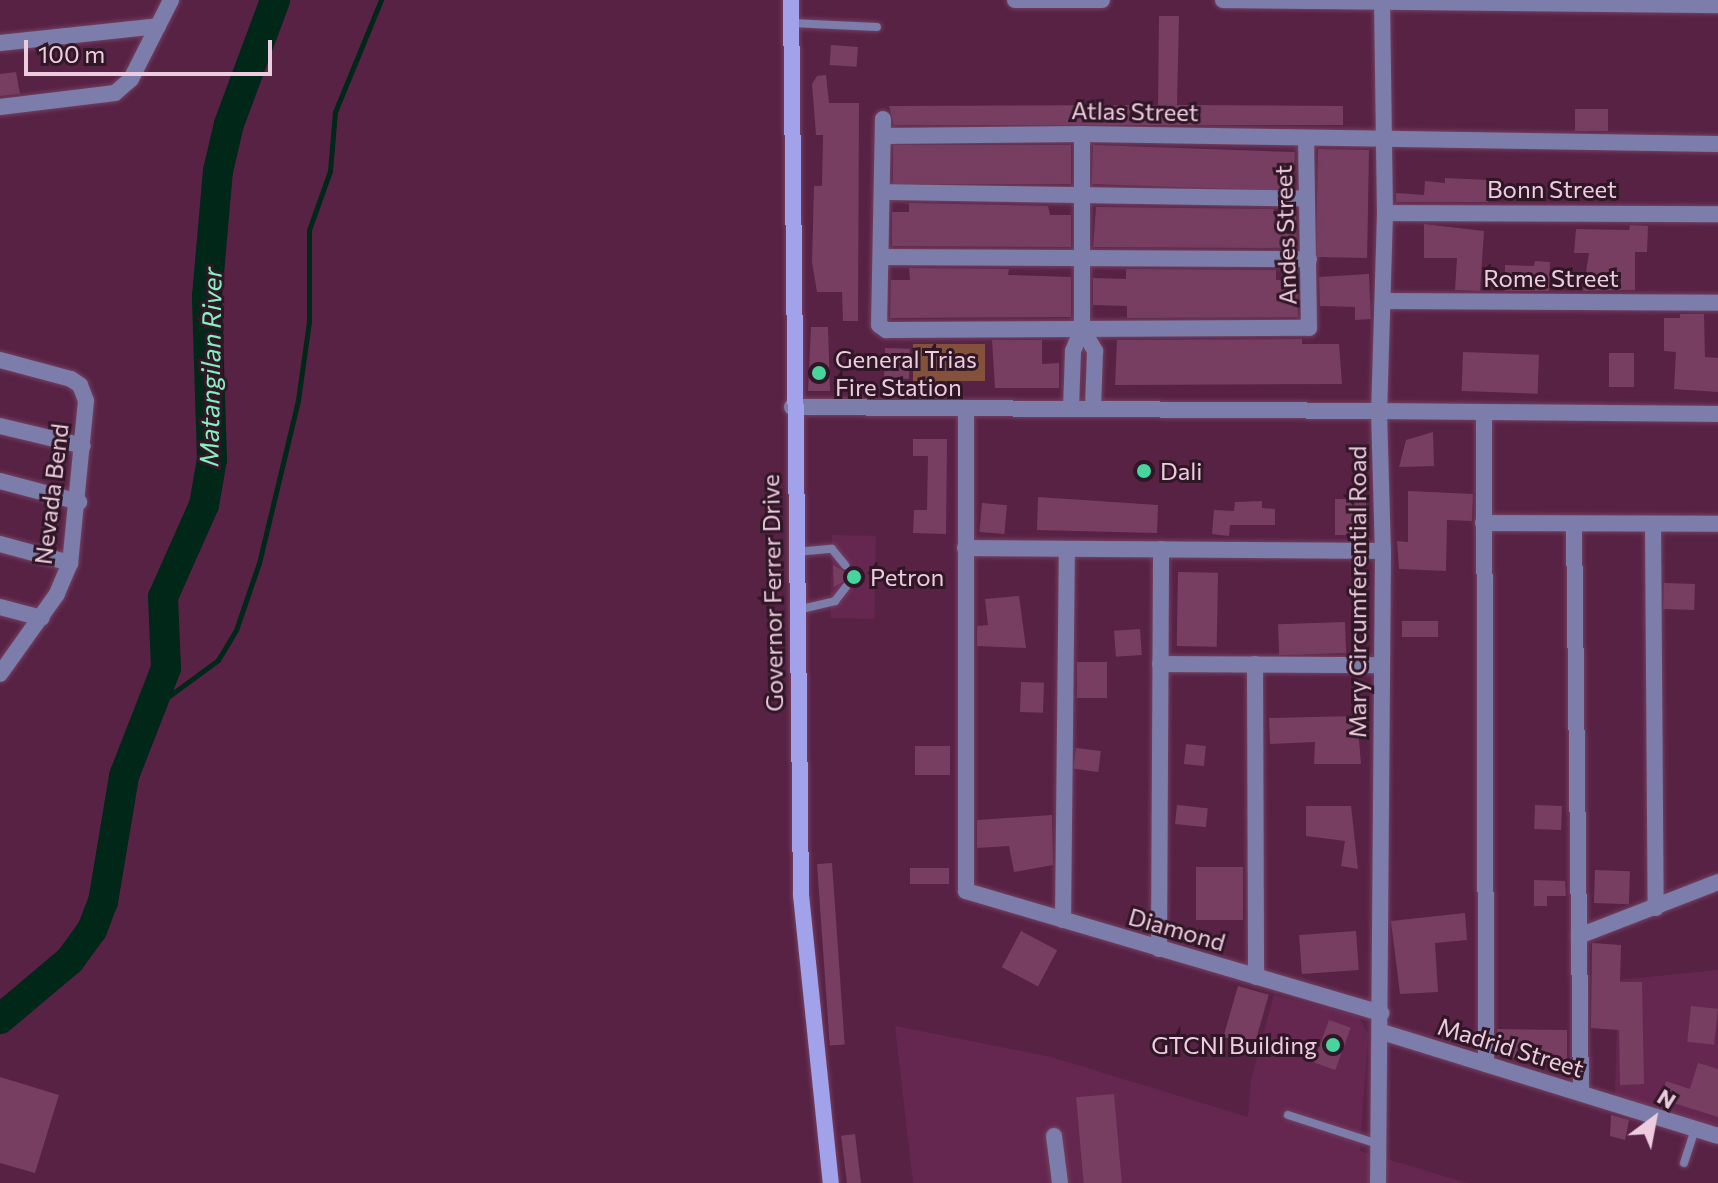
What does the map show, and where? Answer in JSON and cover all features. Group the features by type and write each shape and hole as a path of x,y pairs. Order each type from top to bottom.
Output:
{"main road":[{"name":"Governor Ferrer Drive","path":"791,0 792,407 801,895 831,1183"}],"street":[{"path":"0,107 115,93 131,79 171,0"},
{"path":"1015,0 1102,0"},
{"path":"1223,0 1718,5"},
{"name":"Mary Circumferential Road","path":"1378,1183 1382,1032 1383,551 1379,411 1385,213 1382,1"},
{"path":"0,43 158,26"},
{"name":"Atlas Street","path":"883,192 884,127 1082,134 1718,144"},
{"path":"1071,409 1073,351 1082,329 1082,134"},
{"name":"Andes Street","path":"1082,329 1307,328 1312,324 1306,138"},
{"path":"1082,329 886,330 879,325 883,192 1307,199"},
{"name":"Bonn Street","path":"1385,213 1718,214"},
{"path":"882,257 1309,259"},
{"name":"Rome Street","path":"1384,301 1718,303"},
{"path":"1082,329 1095,351 1093,409"},
{"name":"Nevada Bend","path":"0,360 61,375 80,385 86,401 79,502 70,563 42,618 1,674"},
{"path":"792,407 1718,414"},
{"path":"966,408 965,548 1383,551"},
{"path":"1484,412 1486,1064"},
{"path":"0,426 83,446"},
{"path":"0,481 79,502"},
{"path":"1483,523 1718,524"},
{"path":"1574,524 1581,1093"},
{"path":"1653,524 1656,908"},
{"path":"0,544 70,563"},
{"name":"Diamond","path":"965,548 964,886 972,894 1381,1013"},
{"path":"1063,920 1067,549"},
{"path":"1159,949 1161,549"},
{"path":"0,607 42,618"},
{"path":"1160,664 1382,665"},
{"path":"1255,664 1256,977"},
{"path":"1579,936 1718,882"},
{"name":"Madrid Street","path":"1382,1032 1718,1136"},
{"path":"1054,1136 1060,1183"}],"lane":[{"path":"791,23 877,27"},
{"path":"795,552 832,549 845,565"},
{"path":"796,610 835,601 846,587"},
{"path":"1288,1115 1378,1145"},
{"path":"1684,1163 1695,1129"}],"shaded area":[{"path":"913,344 985,344 985,381 913,381"},
{"name":"Petron","path":"832,535 876,536 875,619 831,618"},
{"path":"1718,970 1718,1130 1615,1097 1618,980"},
{"path":"1274,995 1358,1016 1368,1034 1360,1151 1467,1183 913,1183 895,1026 1051,1057 1248,1117 1251,1080"}],"building":[{"path":"1159,16 1179,16 1177,105 1343,106 1343,125 894,125 889,106 1158,105"},
{"path":"831,45 858,47 857,67 830,65"},
{"path":"16,72 20,94 0,96 0,74"},
{"path":"826,75 829,103 859,103 858,321 843,321 842,292 817,292 812,262 814,186 822,186 823,135 816,135 812,84 817,76"},
{"path":"1575,109 1608,109 1608,131 1575,131"},
{"path":"893,145 1071,145 1071,184 893,184"},
{"path":"1093,145 1295,152 1294,191 1092,184"},
{"path":"1318,149 1369,150 1367,258 1316,257"},
{"path":"1445,178 1487,180 1488,202 1396,202 1396,193 1424,195 1425,181 1445,183"},
{"path":"909,203 1048,206 1050,215 1071,215 1071,247 892,246 892,212 909,212"},
{"path":"1096,207 1274,209 1273,214 1296,216 1297,248 1093,247"},
{"path":"1424,224 1484,231 1480,291 1455,290 1457,258 1424,258"},
{"path":"1630,225 1648,226 1647,252 1635,252 1635,290 1583,291 1589,253 1574,253 1576,229 1629,230"},
{"path":"1535,261 1550,262 1549,291 1505,291 1505,265 1534,266"},
{"path":"909,268 1009,269 1008,275 1071,277 1071,317 890,318 891,280 910,280"},
{"path":"1126,269 1276,270 1276,280 1297,279 1298,317 1127,318 1127,306 1093,305 1093,278 1126,279"},
{"path":"1369,274 1371,319 1355,320 1355,307 1320,306 1319,277"},
{"path":"1680,314 1704,314 1705,357 1718,358 1718,392 1674,389 1676,352 1664,351 1664,318 1680,318"},
{"name":"General Trias Fire Station","path":"811,327 828,327 830,391 808,391"},
{"path":"1302,339 1302,344 1339,344 1342,384 1115,385 1117,340"},
{"path":"992,340 1042,340 1042,364 1059,363 1059,388 995,388"},
{"path":"885,348 910,349 909,379 884,378"},
{"path":"1463,352 1539,355 1538,394 1462,391"},
{"path":"1609,353 1634,353 1634,387 1609,387"},
{"path":"1433,432 1434,466 1399,467 1406,440"},
{"path":"913,439 947,439 946,534 913,533 914,510 927,510 928,456 913,456"},
{"path":"1408,491 1473,494 1472,521 1447,520 1446,571 1399,569 1397,541 1408,542"},
{"path":"1038,497 1158,505 1157,533 1037,530"},
{"path":"1335,499 1366,499 1366,535 1335,535"},
{"path":"1262,501 1262,508 1275,509 1275,525 1230,525 1229,536 1212,534 1214,510 1234,511 1235,502"},
{"path":"982,503 1007,505 1004,534 979,532"},
{"path":"833,565 845,572 855,565 856,587 846,580 834,587"},
{"path":"1178,572 1218,573 1217,647 1177,646"},
{"path":"1664,583 1695,584 1694,610 1663,609"},
{"path":"1019,596 1026,648 977,646 977,626 988,625 985,599"},
{"path":"1402,621 1438,621 1438,637 1402,637"},
{"path":"1345,622 1346,653 1279,655 1278,624"},
{"path":"1140,629 1142,655 1116,657 1114,631"},
{"path":"1077,662 1107,662 1107,698 1077,698"},
{"path":"1021,682 1044,683 1043,713 1020,712"},
{"path":"1357,716 1361,764 1314,764 1315,742 1270,744 1269,718"},
{"path":"1186,744 1206,746 1204,766 1184,764"},
{"path":"915,746 950,746 950,775 915,775"},
{"path":"1076,748 1101,751 1098,772 1073,769"},
{"path":"1177,805 1208,808 1206,827 1175,824"},
{"path":"1535,805 1562,806 1561,830 1534,829"},
{"path":"1306,806 1351,806 1358,869 1341,866 1345,841 1306,836"},
{"path":"1052,815 1053,865 1014,872 1009,846 977,848 977,820"},
{"path":"832,863 845,1045 830,1046 817,864"},
{"path":"1196,867 1243,867 1243,920 1196,920"},
{"path":"910,868 949,868 949,884 910,884"},
{"path":"1595,870 1630,871 1629,904 1594,903"},
{"path":"1534,880 1565,881 1566,896 1547,896 1547,906 1534,906"},
{"path":"1465,913 1467,940 1435,943 1438,992 1400,994 1391,921"},
{"path":"1021,931 1057,950 1038,986 1002,967"},
{"path":"1356,931 1359,970 1302,974 1299,935"},
{"path":"1592,943 1621,945 1620,982 1642,982 1644,1084 1620,1085 1619,1030 1591,1028"},
{"path":"1238,986 1269,995 1254,1046 1223,1037"},
{"path":"1691,1006 1718,1009 1714,1045 1687,1042"},
{"name":"GTCNI Building","path":"1329,1020 1351,1028 1335,1070 1314,1062"},
{"path":"1497,1029 1567,1030 1567,1064 1497,1056"},
{"path":"1698,1063 1718,1069 1718,1117 1661,1099 1666,1081 1690,1089"},
{"path":"0,1077 59,1095 35,1173 0,1163"},
{"path":"1114,1094 1122,1183 1084,1183 1076,1097"},
{"path":"1611,1115 1629,1120 1625,1140 1610,1136"},
{"path":"855,1134 861,1183 847,1183 841,1136"}],"waterway":[{"name":"Matangilan River","path":"0,1019 70,960 92,930 103,902 124,776 166,668 163,597 204,505 212,459 207,296 218,171 229,124 275,0"},
{"path":"139,731 165,699 218,660 236,630 259,563 298,400 309,322 309,230 330,171 335,112 381,0"}],"place":[{"name":"General Trias Fire Station","path":"819,373"},
{"name":"Dali","path":"1144,471"},
{"name":"Petron","path":"854,577"},
{"name":"GTCNI Building","path":"1333,1045"}]}
